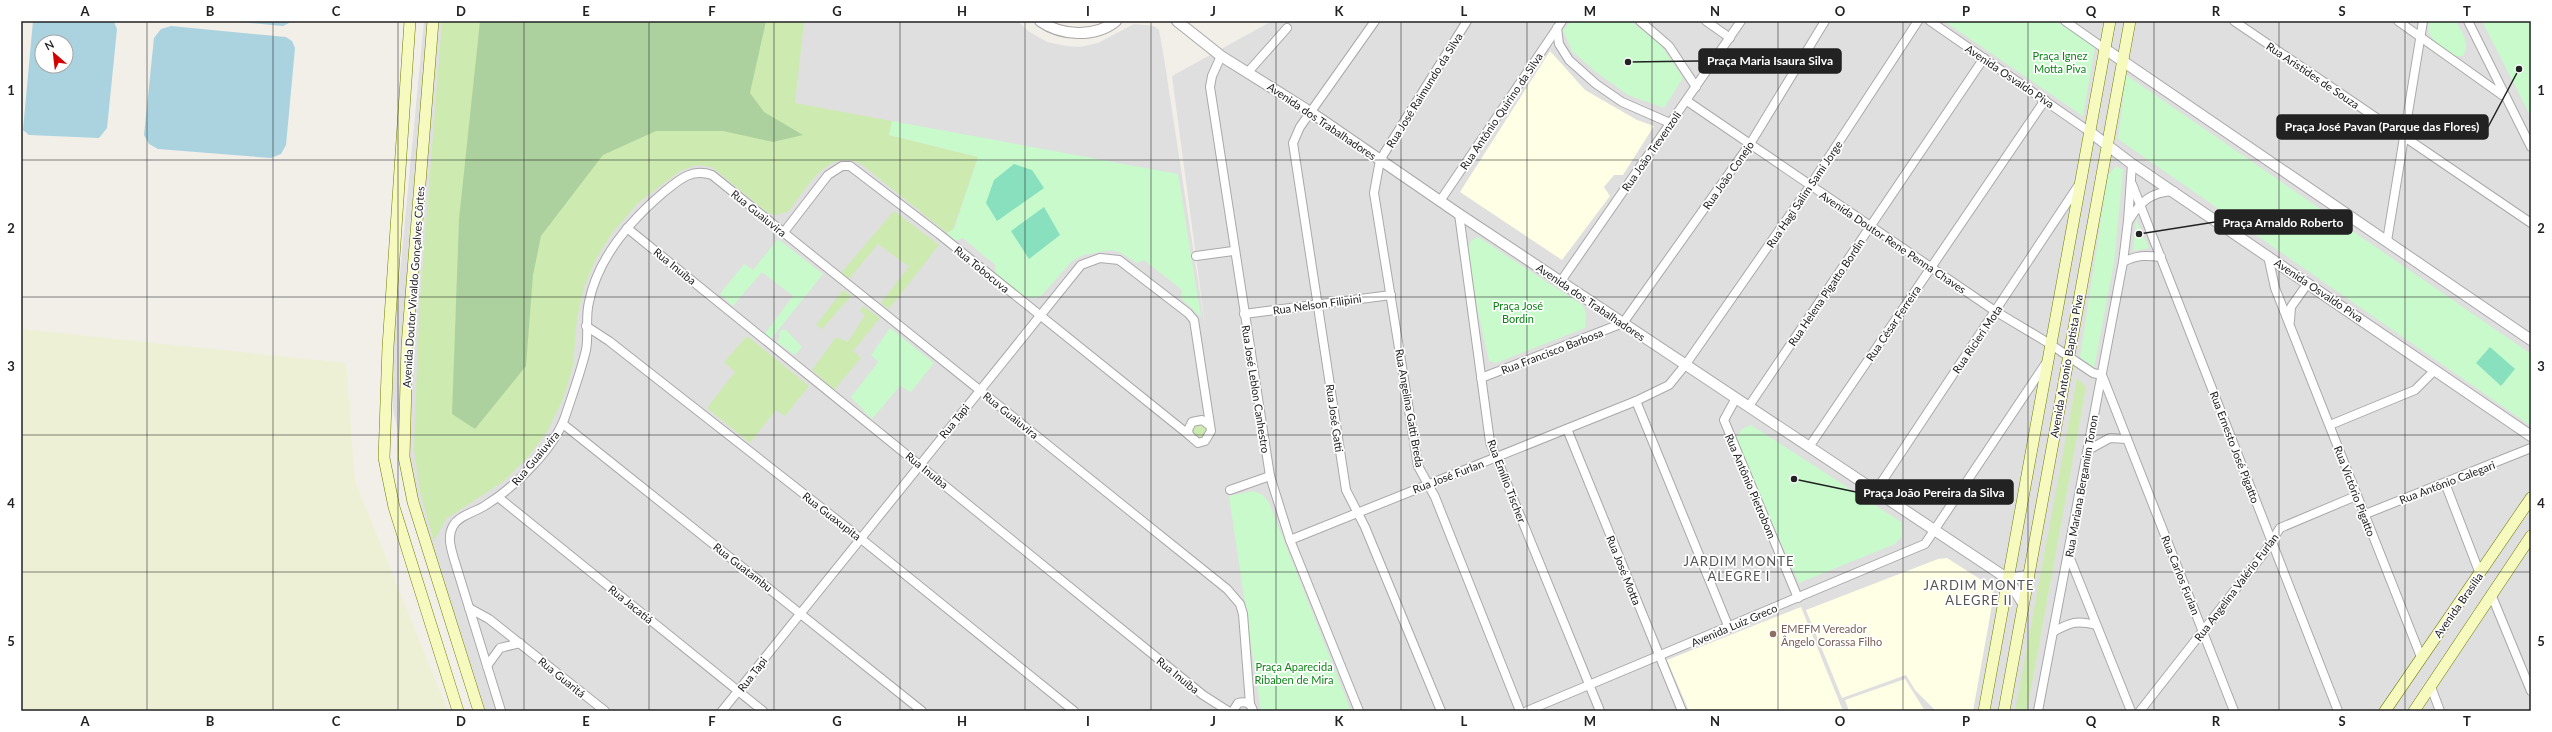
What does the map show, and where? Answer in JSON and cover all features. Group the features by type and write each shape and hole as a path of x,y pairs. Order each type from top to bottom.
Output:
{"main road":[{"name":"Avenida Doutor Vivaldo Gonçalves Côrtes","path":"410,21 388,347 384,458 394,507 458,711"},
{"name":"Avenida Doutor Vivaldo Gonçalves Côrtes","path":"433,21 407,346 404,457 413,502 479,711"},
{"name":"Avenida Antonio Baptista Piva","path":"1984,711 2078,186 2090,132 2110,21"},
{"name":"Avenida Antonio Baptista Piva","path":"2004,711 2022,602 2106,144 2124,60 2130,21"},
{"name":"Avenida Brasília","path":"2385,711 2420,657 2480,574 2531,498"},
{"name":"Avenida Brasília","path":"2414,711 2531,536"},
{"path":"1991,671 1999,668 2010,675"}],"street":[{"path":"1040,21 1064,32 1088,33 1116,22"},
{"name":"Avenida dos Trabalhadores","path":"1176,21 1221,56 1312,113 1458,214 1809,446 1933,531 2008,579 2022,602"},
{"name":"Rua José Gatti","path":"1375,21 1312,113 1300,127 1293,143 1319,304 1346,490 1357,512 1441,711"},
{"name":"Rua José Raimundo da Silva","path":"1380,160 1468,21"},
{"name":"Rua Antônio Quirino da Silva","path":"1440,201 1562,21"},
{"path":"1706,21 1730,38"},
{"name":"Rua João Trevenzoli","path":"1561,282 1670,123 1688,101 1741,21"},
{"name":"Rua João Conejo","path":"1623,323 1750,144 1825,21"},
{"name":"Rua Hagi Salim Sami Jorge","path":"1686,364 1810,186 1918,21"},
{"name":"Avenida Osvaldo Piva","path":"1930,21 2045,100 2132,164 2174,191 2531,436"},
{"path":"2065,21 2531,340"},
{"name":"Rua Aristides de Souza","path":"2234,21 2531,223"},
{"path":"2398,21 2503,95"},
{"path":"2387,240 2406,138 2423,21"},
{"path":"2468,21 2503,95 2531,148"},
{"path":"1644,22 1669,46 1696,87"},
{"path":"1248,72 1287,28"},
{"path":"1557,28 1559,44 1569,60 1596,84 1622,102 1670,123"},
{"name":"Rua José Leblon Canhestro","path":"1221,56 1212,76 1210,87 1233,252 1270,476 1290,540 1359,711"},
{"name":"Rua Helena Pigatto Bordin","path":"1749,406 1984,58"},
{"name":"Rua César Ferreira","path":"1809,446 2045,100"},
{"name":"Avenida Doutor Rene Penna Chaves","path":"1688,101 1810,186 1872,225 1996,311 2050,344 2093,374 2102,375"},
{"name":"Rua Angelina Gatti Breda","path":"1380,160 1374,192 1418,466 1427,483 1520,711"},
{"name":"Rua Mariana Bergamim Tonon","path":"2038,711 2069,554 2123,262 2132,184 2132,164"},
{"name":"Rua Tobocuva","path":"784,232 828,175 842,166 850,166 1189,435"},
{"name":"Rua Guaiuvira","path":"501,711 450,544 450,534 453,525 460,519 498,497 520,479 563,424 586,349 586,326 589,301 596,279 627,228 644,208 688,174 704,172 712,175 784,232 1235,597 1243,614 1252,708"},
{"name":"Rua Ernesto José Pigatto","path":"2132,184 2338,711"},
{"name":"Rua Ricieri Mota","path":"1875,492 2078,186"},
{"name":"Rua Mariana Bergamim Tonon","path":"2128,221 2140,204 2162,192 2174,191"},
{"name":"Rua Emílio Tischer","path":"1458,214 1490,442 1600,711"},
{"name":"Rua Inuíba","path":"627,228 1203,695 1228,711"},
{"path":"1196,256 1233,252"},
{"path":"2123,262 2135,256 2145,254 2161,258"},
{"name":"Rua Victório Pigatto","path":"2268,256 2273,283 2420,657"},
{"name":"Rua Tapi","path":"722,711 919,464 1081,265 1100,258 1119,260 1188,313 1194,320 1209,425"},
{"name":"Rua Victório Pigatto","path":"2290,324 2291,307 2308,283"},
{"name":"Rua Nelson Filipini","path":"1244,314 1391,295"},
{"name":"Rua Francisco Barbosa","path":"1481,378 1623,323"},
{"name":"Rua Guaxupita","path":"586,326 609,341 860,538 1074,711"},
{"name":"Avenida Luiz Greco","path":"1527,711 1729,628 1925,544 2046,363"},
{"name":"Rua José Furlan","path":"1290,540 1427,483 1497,457 1636,401 1669,385 1686,364"},
{"path":"2330,426 2415,390 2435,370"},
{"name":"Rua Carlos Furlan","path":"2102,375 2234,711"},
{"name":"Rua Antônio Pietrobom","path":"1736,398 1724,420 1798,598"},
{"path":"1636,401 1729,628"},
{"path":"1202,420 1209,425 1211,431 1209,437 1205,441 1198,443 1189,435 1188,430 1192,422 1202,420"},
{"name":"Rua Guatambu","path":"563,424 922,711"},
{"name":"Rua José Motta","path":"1567,429 1682,711"},
{"path":"2088,450 2110,438 2127,439"},
{"name":"Rua Antônio Calegari","path":"2363,515 2531,448"},
{"path":"1230,490 1270,476"},
{"path":"2445,483 2480,574"},
{"name":"Rua Angelina Valério Furlan","path":"2140,711 2272,541 2280,528 2356,496"},
{"name":"Rua Jacatiá","path":"498,497 763,711"},
{"path":"2069,554 2131,711"},
{"path":"2008,579 2027,576"},
{"path":"2491,594 2529,676 2531,691"},
{"name":"Rua Guaritá","path":"469,608 489,619 605,711"},
{"path":"2054,632 2068,624 2081,621 2096,625"},
{"path":"487,666 500,648 520,643"},
{"path":"2431,687 2440,711"},
{"path":"1233,711 1238,703 1244,702 1252,708"}],"shaded area":[{"path":"424,21 1018,21 1028,31 1047,42 1080,47 1098,43 1134,24 1154,26 1159,30 1164,58 1206,333 1172,76 1272,21 2531,21 2531,711 478,711 404,454 393,410 390,378"},
{"path":"1550,51 1585,90 1637,120 1654,126 1623,175 1614,175 1604,187 1610,196 1562,260 1460,192"},
{"path":"21,329 346,363 355,481 448,711 21,711"},
{"path":"1947,558 1986,583 1994,594 1973,711 1936,711 1915,690 1906,675 1842,698 1806,610 1938,559"},
{"name":"EMEFM Vereador Ângelo Corassa Filho","path":"1801,607 1843,711 1689,711 1667,660"},
{"path":"1905,679 1925,711 1849,711 1845,700"}],"green space":[{"path":"442,21 804,21 795,103 892,121 889,135 978,157 953,229 947,233 861,164 849,160 838,161 828,166 811,182 789,211 777,215 768,213 712,167 697,165 680,171 639,202 612,233 596,259 584,287 577,318 573,366 563,399 548,430 528,457 504,481 446,519 434,541 420,491 414,449 419,313"},
{"path":"480,21 766,21 750,93 764,112 803,135 773,142 723,131 656,131 603,155 541,236 533,275 526,366 475,429 452,414 459,219"},
{"path":"1571,21 1630,21 1660,44 1683,78 1664,108 1628,95 1596,72 1572,51 1563,30"},
{"name":"Praça Ignez Motta Piva","path":"1944,21 2056,21 2095,47 2083,116"},
{"path":"2429,21 2456,21 2466,43 2463,56 2456,56 2440,46 2432,38 2428,28"},
{"path":"2482,21 2531,21 2531,117"},
{"path":"2126,75 2531,354 2531,426 2118,139"},
{"path":"892,121 1178,174 1201,317 1181,298 1182,290 1144,260 1137,263 1119,252 1111,250 1083,255 1072,261 1041,296 1035,298 1023,295 996,274 995,265 963,238 955,241 947,233 954,229 978,157 889,135"},
{"path":"1014,164 1032,170 1044,188 997,221 986,203 994,180"},
{"path":"2116,166 2123,170 2114,263 2094,368 2080,357 2108,175"},
{"path":"1044,207 1060,235 1029,259 1011,231"},
{"path":"894,211 939,245 889,309 881,303 913,261 908,266 878,244 849,279 841,273"},
{"path":"2136,219 2149,248 2133,251"},
{"name":"Praça José Bordin","path":"1478,237 1582,305 1586,313 1585,328 1496,363 1489,361 1478,312 1468,248 1471,241"},
{"path":"778,239 823,274 771,339 764,335 793,296 762,272 733,306 720,294 744,264 753,270"},
{"path":"843,290 851,296 822,329 816,325"},
{"path":"863,306 880,318 853,351 861,358 834,390 812,370 836,337 848,342 865,315 860,311"},
{"path":"890,328 934,363 911,392 900,386 872,419 851,397 878,362 871,355"},
{"path":"781,330 786,330 802,347 795,355 777,342 780,338 779,334"},
{"path":"747,336 809,386 785,416 776,410 750,443 707,408 735,372 724,362"},
{"path":"2490,347 2515,369 2501,386 2476,363"},
{"path":"2077,378 2086,387 2027,711 2015,711"},
{"path":"1205,422 1209,431 1204,440 1191,437 1190,427 1193,423"},
{"path":"1751,425 1901,522 1902,536 1895,544 1799,583 1739,450 1736,439 1742,429"},
{"name":"Praça Aparecida Ribaben de Mira","path":"1253,491 1263,495 1269,503 1351,711 1261,711 1229,496"}],"water":[{"path":"33,21 114,22 117,29 107,128 99,138 29,135 23,130"},
{"path":"228,21 293,21 283,26"},
{"path":"171,26 286,37 292,41 295,48 286,145 281,154 271,158 158,149 149,144 144,135 154,38 161,29"}],"place":[{"name":"Praça Maria Isaura Silva","path":"1628,62"},
{"name":"Praça José Pavan (Parque das Flores)","path":"2519,69"},
{"name":"Praça Arnaldo Roberto","path":"2139,234"},
{"name":"Praça João Pereira da Silva","path":"1794,479"},
{"name":"EMEFM Vereador Ângelo Corassa Filho","path":"1773,634"}],"district":[{"name":"JARDIM MONTE ALEGRE I","path":"1739,568"},
{"name":"JARDIM MONTE ALEGRE II","path":"1979,592"}]}
